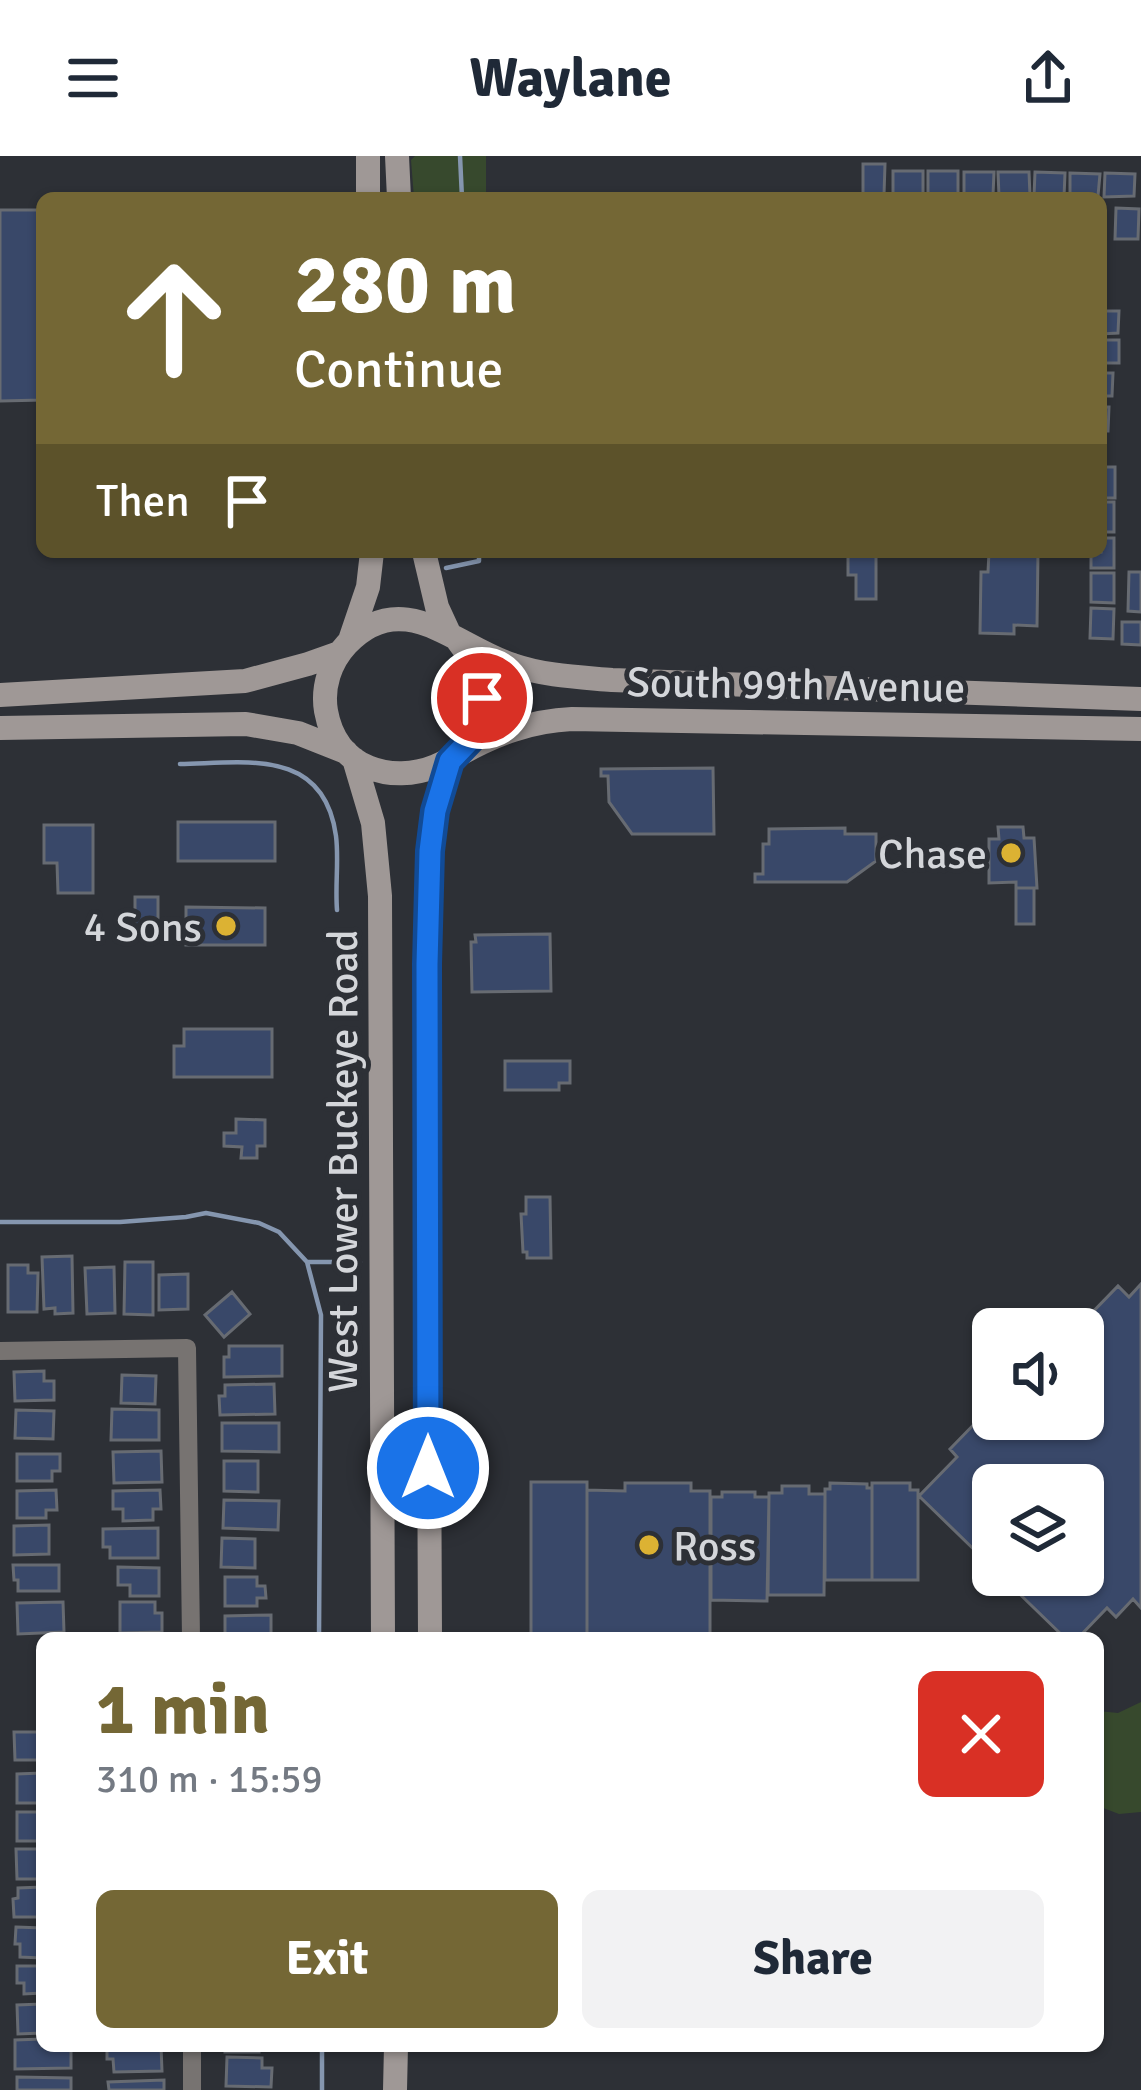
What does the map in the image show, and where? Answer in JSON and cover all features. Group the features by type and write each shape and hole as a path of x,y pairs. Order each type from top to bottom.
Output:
{"main road":[{"path":"368,156 368,192"},
{"path":"397,156 399,192"},
{"path":"350,755 330,726 327,681 364,603 371,558"},
{"path":"0,728 246,724 298,733 369,767 403,773 435,769 454,758 471,739 482,698 471,658 437,607 425,558"},
{"path":"0,694 245,681 308,664 344,647 367,628 388,621 430,623 453,637"},
{"name":"South 99th Avenue","path":"453,637 485,656 517,667 580,677 1141,699"},
{"name":"South 99th Avenue","path":"454,758 502,733 536,722 572,719 1141,729"},
{"name":"West Lower Buckeye Road","path":"350,755 368,797 380,896 382,1632"},
{"name":"West Lower Buckeye Road","path":"430,1632 430,851 435,811 454,758"},
{"path":"395,2090 396,2052"}],"street":[{"path":"0,1351 187,1348 191,1632"},
{"path":"192,2052 192,2090"}],"green space":[{"path":"415,156 486,156 486,192 414,192 411,160"},
{"path":"1141,1702 1141,1812 1119,1814 1104,1808 1104,1712 1118,1713"}],"building":[{"path":"863,164 885,164 884,192 863,192"},
{"path":"893,171 923,171 923,192 893,192"},
{"path":"928,171 958,171 958,192 928,192"},
{"path":"964,172 994,172 993,192 964,192"},
{"path":"998,172 1029,172 1030,192 999,192"},
{"path":"1035,172 1065,173 1064,192 1034,192"},
{"path":"1070,173 1100,174 1098,192 1070,192"},
{"path":"1105,173 1135,174 1134,196 1107,197"},
{"path":"1116,208 1139,209 1138,239 1115,239"},
{"path":"0,210 36,210 36,400 0,401"},
{"path":"1107,311 1119,311 1118,333 1107,334"},
{"path":"1107,340 1119,340 1119,363 1107,363"},
{"path":"1107,373 1113,373 1112,396 1107,396"},
{"path":"1107,467 1115,467 1115,498 1107,498"},
{"path":"1107,502 1114,502 1114,532 1107,532"},
{"path":"1107,538 1114,538 1114,568 1091,568 1091,558 1107,558"},
{"path":"848,558 876,558 876,599 856,599 856,575 848,575"},
{"path":"989,558 1038,558 1037,626 1014,625 1014,634 980,633 981,572 988,572"},
{"path":"1129,572 1141,572 1141,612 1128,611"},
{"path":"1091,573 1114,573 1114,603 1091,602"},
{"path":"1091,608 1114,609 1113,639 1090,638"},
{"path":"1122,622 1141,622 1141,645 1122,644"},
{"path":"713,768 714,834 632,834 609,802 608,776 601,776 601,769"},
{"name":"4 Sons","path":"178,822 275,822 275,861 178,861"},
{"path":"44,825 93,825 93,893 58,893 57,863 44,863"},
{"name":"Chase","path":"998,827 1023,827 1024,838 1034,838 1037,888 1016,888 1016,882 989,883 989,839 999,839"},
{"path":"845,828 845,834 876,834 876,861 847,882 755,882 755,874 763,874 763,844 769,844 769,829"},
{"path":"1016,888 1034,888 1034,924 1016,924"},
{"path":"135,897 158,897 158,937 135,937"},
{"name":"4 Sons","path":"186,907 265,908 265,945 186,945"},
{"path":"550,934 551,991 472,992 471,942 476,942 475,935"},
{"path":"184,1029 272,1029 272,1077 174,1077 174,1046 184,1046"},
{"path":"505,1061 570,1061 570,1083 559,1083 559,1090 505,1090"},
{"path":"236,1119 265,1120 265,1146 257,1146 257,1158 241,1158 242,1147 224,1146 224,1133 236,1133"},
{"path":"526,1197 550,1197 551,1258 527,1258 523,1252 521,1214 526,1214"},
{"path":"72,1256 73,1313 55,1314 55,1308 44,1309 42,1257"},
{"path":"125,1262 153,1262 153,1315 124,1314"},
{"path":"8,1265 28,1265 28,1273 38,1273 37,1312 8,1312"},
{"path":"114,1267 115,1313 87,1314 85,1268"},
{"path":"188,1274 188,1309 159,1310 159,1275"},
{"path":"1141,1284 1141,1608 1133,1599 1116,1617 1107,1608 1084,1632 1059,1632 1022,1596 1104,1596 1104,1464 972,1464 972,1548 919,1496 957,1457 950,1449 972,1426 972,1440 1104,1440 1104,1308 1097,1308 1118,1286 1129,1297"},
{"path":"232,1292 250,1314 224,1337 205,1315"},
{"path":"229,1346 282,1346 282,1376 224,1377"},
{"path":"44,1371 44,1381 54,1381 54,1400 15,1401 14,1372"},
{"path":"122,1375 156,1376 155,1404 121,1403"},
{"path":"274,1384 275,1414 220,1415 219,1396 225,1396 225,1385"},
{"path":"112,1409 159,1410 159,1440 111,1440"},
{"path":"16,1410 54,1411 53,1439 15,1438"},
{"path":"222,1423 279,1423 279,1452 222,1451"},
{"path":"161,1451 162,1482 114,1483 113,1452"},
{"path":"17,1454 60,1454 60,1471 52,1471 52,1481 17,1481"},
{"path":"224,1461 258,1461 258,1492 224,1491"},
{"path":"531,1482 587,1482 587,1632 531,1632"},
{"name":"Ross","path":"625,1483 691,1483 691,1491 710,1491 710,1632 587,1632 587,1490 625,1491"},
{"path":"830,1483 872,1488 872,1580 825,1580 825,1489 830,1489"},
{"path":"872,1483 910,1483 910,1490 918,1490 918,1580 872,1580"},
{"path":"782,1486 809,1486 809,1494 825,1494 824,1595 768,1595 769,1493 782,1493"},
{"path":"56,1490 57,1510 46,1510 46,1518 17,1518 17,1491"},
{"path":"160,1490 161,1509 153,1509 153,1520 123,1521 123,1509 113,1509 113,1491"},
{"path":"722,1492 769,1497 767,1601 711,1600 711,1497 722,1497"},
{"path":"224,1500 279,1501 278,1530 223,1528"},
{"path":"49,1525 49,1554 14,1555 14,1526"},
{"path":"158,1528 158,1558 110,1558 110,1547 103,1547 103,1529"},
{"path":"222,1538 255,1539 255,1568 221,1567"},
{"path":"13,1565 59,1565 59,1591 18,1591"},
{"path":"118,1567 159,1568 159,1596 130,1596 130,1585 118,1585"},
{"path":"225,1577 257,1577 257,1586 265,1586 266,1598 257,1598 257,1606 225,1606"},
{"path":"63,1602 64,1632 18,1634 17,1603"},
{"path":"120,1602 155,1602 155,1613 162,1613 162,1632 120,1632"},
{"path":"271,1615 271,1632 225,1632 225,1616"},
{"path":"14,1732 36,1732 36,1760 15,1760"},
{"path":"36,1773 36,1803 17,1803 17,1774"},
{"path":"17,1812 36,1812 36,1841 17,1841"},
{"path":"16,1849 36,1849 36,1879 17,1879"},
{"path":"36,1887 36,1917 14,1917 18,1888"},
{"path":"16,1927 36,1928 36,1958 20,1957 20,1944 15,1944"},
{"path":"17,1966 36,1966 36,1993 24,1994 24,1983 17,1983"},
{"path":"36,2004 36,2033 18,2034 17,2005"},
{"path":"36,2039 36,2052 71,2052 71,2068 15,2069 15,2040"},
{"path":"107,2052 161,2052 162,2071 114,2072 113,2059 107,2059"},
{"path":"227,2057 262,2058 262,2068 272,2068 271,2087 226,2086"},
{"path":"17,2077 71,2078 71,2090 17,2090"},
{"path":"164,2080 164,2090 109,2090 108,2082"}],"waterway":[{"path":"460,156 462,192"},
{"path":"446,568 479,558"},
{"path":"180,764 278,766 316,787 329,807 336,836 337,910"},
{"path":"0,1222 120,1222 206,1213 259,1223 279,1232 307,1262 321,1315 319,1632"},
{"path":"307,1262 360,1262"},
{"path":"322,2052 322,2090"}],"place":[{"name":"Chase","path":"1011,853"},
{"name":"4 Sons","path":"226,926"},
{"name":"Ross","path":"649,1545"}],"route":[{"path":"428,1468 430,851 435,811 450,761 471,739 482,698"}]}
